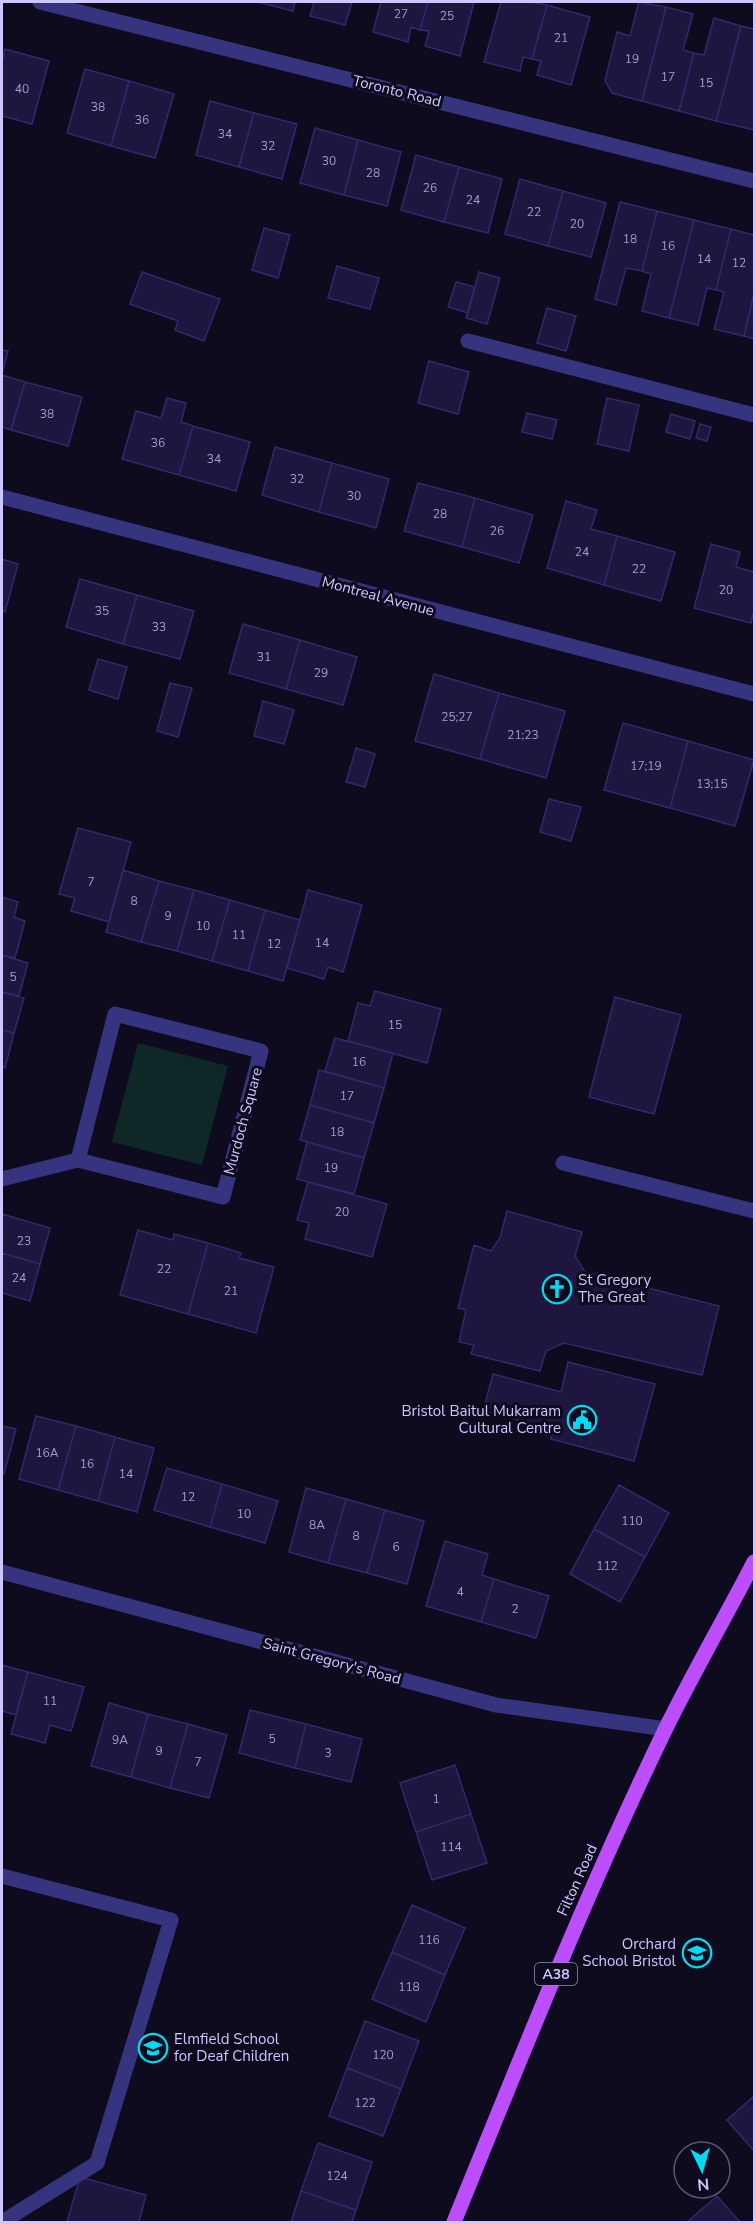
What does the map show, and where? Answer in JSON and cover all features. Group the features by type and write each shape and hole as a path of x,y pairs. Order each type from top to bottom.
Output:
{"main road":[{"name":"Filton Road","path":"453,2223 543,2002 619,1829 666,1729 754,1562"}],"street":[{"name":"Toronto Road","path":"40,2 754,181"},
{"path":"468,340 754,415"},
{"name":"Montreal Avenue","path":"2,497 754,694"},
{"name":"Murdoch Square","path":"2,1179 78,1160 223,1197 261,1052 116,1014 78,1160"},
{"path":"563,1163 754,1211"},
{"name":"Saint Gregory's Road","path":"2,1572 496,1705 666,1729"},
{"path":"2,1876 171,1920 97,2163 2,2222"}],"green space":[{"path":"138,1043 228,1066 202,1165 112,1142"}],"building":[{"path":"258,2 295,2 293,11"},
{"path":"314,2 352,2 345,25 310,16"},
{"path":"381,2 428,2 420,30 411,27 408,42 373,32"},
{"path":"428,2 474,2 460,56 425,46 429,31 420,30"},
{"path":"501,2 532,2 547,5 532,59 523,57 520,71 484,62"},
{"path":"639,2 666,7 642,101 612,93 605,81 617,32 630,36"},
{"path":"547,5 590,17 571,85 537,75 541,61 532,59"},
{"path":"666,7 693,14 683,50 694,53 679,111 642,101"},
{"path":"714,18 741,26 716,121 679,111 694,53 704,55"},
{"path":"741,26 754,29 754,130 716,121"},
{"path":"5,49 49,61 32,124 2,116 2,62"},
{"path":"85,69 129,81 111,146 67,133"},
{"path":"129,81 174,94 155,158 111,146"},
{"path":"210,101 254,113 239,167 196,155"},
{"path":"254,113 297,124 282,179 239,167"},
{"path":"315,128 358,140 344,195 300,183"},
{"path":"358,140 401,152 387,206 344,195"},
{"path":"416,155 459,167 444,222 401,210"},
{"path":"459,167 502,179 488,233 444,222"},
{"path":"520,179 563,191 548,246 505,234"},
{"path":"563,191 606,203 591,257 548,246"},
{"path":"620,202 657,211 642,271 626,268 616,305 595,299"},
{"path":"657,211 694,220 669,318 642,311 651,274 642,271"},
{"path":"694,220 731,229 716,290 707,288 698,325 669,318"},
{"path":"264,228 290,235 278,278 252,270"},
{"path":"731,229 754,235 754,293 744,336 714,329 724,292 716,290"},
{"path":"337,266 379,278 370,309 328,298"},
{"path":"142,272 220,299 204,341 175,330 178,321 130,304"},
{"path":"479,272 500,278 487,324 466,318"},
{"path":"456,282 475,287 468,313 448,307"},
{"path":"754,293 754,339 744,336"},
{"path":"547,308 576,316 566,351 537,343"},
{"path":"2,350 8,351 2,373"},
{"path":"429,361 469,372 458,414 418,403"},
{"path":"2,375 25,382 11,430 2,427"},
{"path":"25,382 82,397 68,446 11,430"},
{"path":"167,398 186,403 181,422 193,426 179,475 122,459 136,411 161,418"},
{"path":"607,398 639,405 629,451 597,444"},
{"path":"527,413 557,420 552,439 522,432"},
{"path":"671,414 695,421 690,439 666,432"},
{"path":"700,424 711,427 707,441 696,438"},
{"path":"193,426 250,442 236,491 179,475"},
{"path":"275,447 332,463 319,512 262,495"},
{"path":"332,463 389,479 376,528 319,512"},
{"path":"418,483 475,498 462,547 404,531"},
{"path":"475,498 533,515 519,563 462,547"},
{"path":"566,501 597,510 591,529 617,536 604,585 547,568"},
{"path":"617,536 675,552 661,601 604,585"},
{"path":"711,544 740,552 736,567 754,572 754,610 751,623 694,608"},
{"path":"2,559 18,564 5,612 2,611"},
{"path":"80,579 137,595 123,644 66,627"},
{"path":"137,595 194,611 180,659 123,644"},
{"path":"243,624 300,640 286,689 229,673"},
{"path":"300,640 357,657 343,705 286,689"},
{"path":"98,659 127,667 118,699 89,690"},
{"path":"434,674 499,693 480,759 415,741"},
{"path":"170,683 192,688 178,737 157,731"},
{"path":"499,693 565,711 546,778 480,759"},
{"path":"263,701 294,710 284,744 254,736"},
{"path":"623,723 688,741 670,808 604,790"},
{"path":"688,741 754,760 735,826 670,808"},
{"path":"356,748 375,754 365,787 346,782"},
{"path":"549,799 581,807 571,841 540,832"},
{"path":"78,828 131,842 109,922 71,911 75,898 59,894"},
{"path":"123,870 159,881 141,942 106,932"},
{"path":"159,881 194,890 177,951 141,942"},
{"path":"194,890 230,900 212,961 177,951"},
{"path":"308,890 362,905 343,972 328,967 324,979 287,968"},
{"path":"2,897 18,902 14,917 25,921 15,958 2,955"},
{"path":"230,900 265,910 248,971 212,961"},
{"path":"265,910 300,920 283,981 248,971"},
{"path":"2,955 28,963 19,996 2,992"},
{"path":"375,991 441,1009 427,1063 348,1041 358,1003 370,1006"},
{"path":"2,992 24,998 14,1033 2,1030"},
{"path":"615,997 681,1015 654,1114 589,1097"},
{"path":"2,1030 14,1033 5,1068 2,1067"},
{"path":"335,1038 393,1053 384,1088 325,1071"},
{"path":"319,1070 384,1088 374,1123 310,1105"},
{"path":"310,1105 374,1123 364,1158 300,1140"},
{"path":"307,1142 364,1158 354,1194 297,1179"},
{"path":"308,1182 387,1204 372,1257 305,1239 309,1223 297,1220"},
{"name":"St Gregory The Great","path":"507,1211 582,1232 575,1256 585,1272 719,1306 702,1375 564,1343 546,1351 540,1371 471,1354 474,1345 459,1342 466,1310 458,1308 474,1245 491,1251 500,1238"},
{"path":"2,1214 50,1228 40,1264 2,1253"},
{"path":"138,1230 173,1240 174,1234 208,1243 188,1314 120,1295"},
{"path":"208,1243 241,1253 239,1258 274,1267 256,1333 188,1314"},
{"path":"2,1253 40,1264 30,1301 2,1293"},
{"name":"Bristol Baitul Mukarram Cultural Centre","path":"568,1362 655,1384 634,1461 551,1439 554,1429 483,1411 493,1374 561,1392"},
{"path":"36,1416 76,1426 58,1490 19,1479"},
{"path":"2,1426 16,1429 4,1474 2,1473"},
{"path":"76,1426 115,1437 98,1501 58,1490"},
{"path":"115,1437 154,1448 137,1512 98,1501"},
{"path":"167,1468 222,1484 210,1527 154,1510"},
{"path":"222,1484 278,1501 265,1543 210,1527"},
{"path":"619,1485 669,1513 645,1557 594,1529"},
{"path":"306,1488 346,1499 328,1563 289,1552"},
{"path":"346,1499 385,1510 367,1573 328,1563"},
{"path":"385,1510 424,1521 407,1584 367,1573"},
{"path":"594,1529 645,1557 620,1602 570,1574"},
{"path":"445,1541 488,1554 482,1575 494,1579 481,1622 426,1606"},
{"path":"494,1579 549,1596 536,1638 481,1622"},
{"path":"2,1665 28,1672 16,1715 2,1711"},
{"path":"28,1672 84,1687 71,1731 50,1725 45,1743 11,1734"},
{"path":"109,1703 148,1714 131,1777 91,1766"},
{"path":"250,1710 306,1724 295,1768 239,1753"},
{"path":"148,1714 188,1724 170,1788 131,1777"},
{"path":"188,1724 227,1735 209,1798 170,1788"},
{"path":"306,1724 362,1739 351,1782 295,1768"},
{"path":"455,1765 471,1814 416,1832 400,1783"},
{"path":"471,1814 487,1863 432,1880 416,1832"},
{"path":"412,1905 465,1928 445,1975 392,1952"},
{"path":"392,1952 445,1975 426,2022 372,1999"},
{"path":"365,2021 419,2041 401,2089 347,2068"},
{"path":"347,2068 401,2089 383,2136 329,2116"},
{"path":"754,2096 754,2151 727,2120"},
{"path":"318,2143 372,2162 356,2210 301,2191"},
{"path":"80,2177 146,2195 139,2222 67,2222"},
{"path":"301,2191 356,2210 352,2222 291,2222"},
{"path":"712,2200 721,2200 740,2222 687,2222"}],"place":[{"name":"St Gregory The Great","path":"557,1289"},
{"name":"Bristol Baitul Mukarram Cultural Centre","path":"582,1420"},
{"name":"Orchard School Bristol","path":"697,1953"},
{"name":"Elmfield School for Deaf Children","path":"153,2048"}]}
